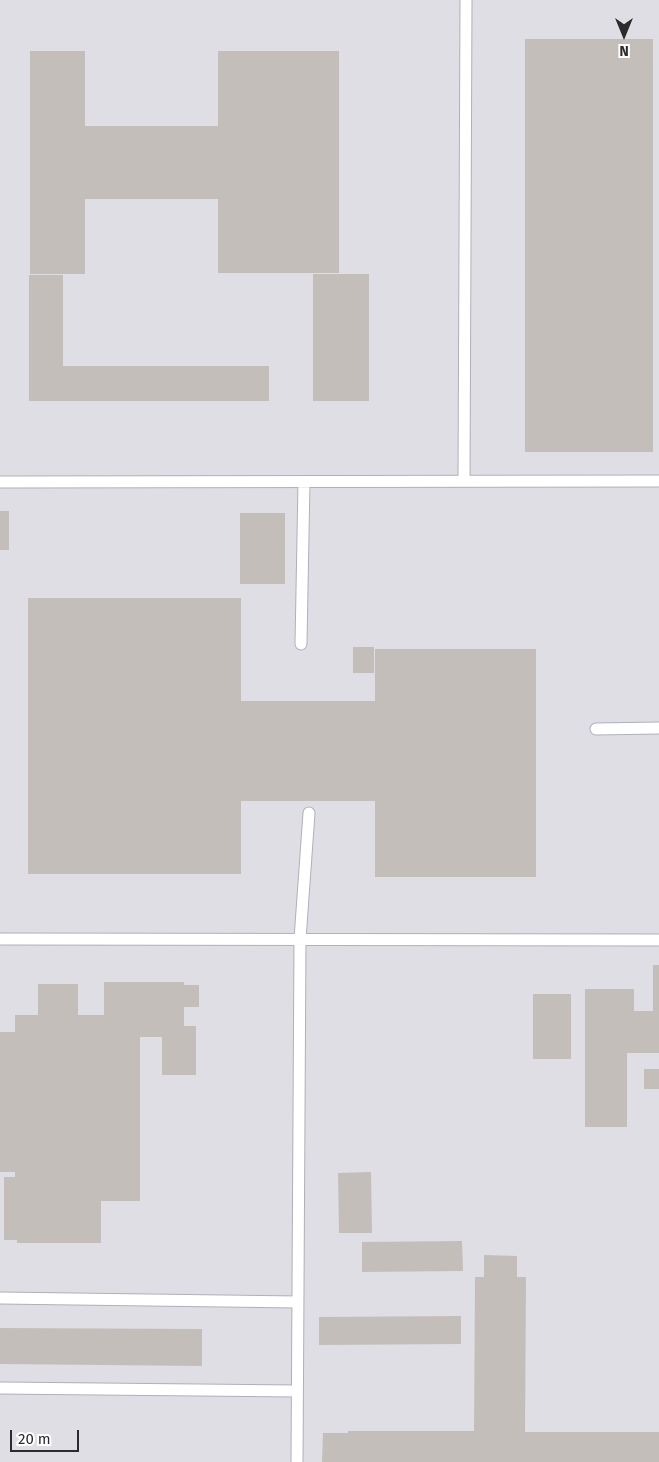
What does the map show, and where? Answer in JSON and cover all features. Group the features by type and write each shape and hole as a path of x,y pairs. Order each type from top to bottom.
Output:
{"lane":[{"path":"464,481 466,0"},
{"path":"0,482 659,481"},
{"path":"301,644 304,482"},
{"path":"596,729 659,728"},
{"path":"297,1462 300,939 309,813"},
{"path":"0,939 659,940"},
{"path":"0,1298 298,1302"},
{"path":"0,1388 297,1391"}],"shaded area":[{"path":"0,0 659,0 659,1462 0,1462"}],"building":[{"path":"525,39 653,39 653,452 525,452"},
{"path":"30,51 85,51 85,126 218,126 218,51 339,51 339,273 218,273 218,199 85,199 85,274 30,274"},
{"path":"313,274 369,274 369,401 313,401"},
{"path":"29,275 63,275 63,366 269,366 269,401 29,401"},
{"path":"0,511 9,511 9,550 0,550"},
{"path":"240,513 285,513 285,584 240,584"},
{"path":"28,598 241,598 241,701 375,701 375,649 536,649 536,877 375,877 375,801 241,801 241,874 28,874"},
{"path":"353,647 374,647 374,673 353,673"},
{"path":"653,965 659,965 659,1053 627,1053 627,1127 585,1127 585,989 634,989 634,1011 653,1011"},
{"path":"104,982 184,982 184,985 199,985 199,1007 184,1007 184,1026 196,1026 196,1075 162,1075 162,1037 140,1037 140,1201 101,1201 101,1243 17,1243 17,1240 4,1240 4,1177 15,1177 15,1172 0,1172 0,1032 15,1032 15,1015 38,1015 38,984 78,984 78,1015 104,1015"},
{"path":"533,994 571,994 571,1059 533,1059"},
{"path":"644,1069 659,1069 659,1089 644,1089"},
{"path":"371,1172 372,1233 339,1233 338,1173"},
{"path":"462,1241 463,1271 362,1272 362,1242"},
{"path":"484,1255 517,1256 517,1277 526,1277 525,1432 659,1432 659,1462 322,1462 323,1433 348,1433 348,1431 474,1431 475,1277 484,1277"},
{"path":"461,1316 461,1344 319,1345 319,1317"},
{"path":"0,1328 202,1329 202,1366 0,1364"}]}
